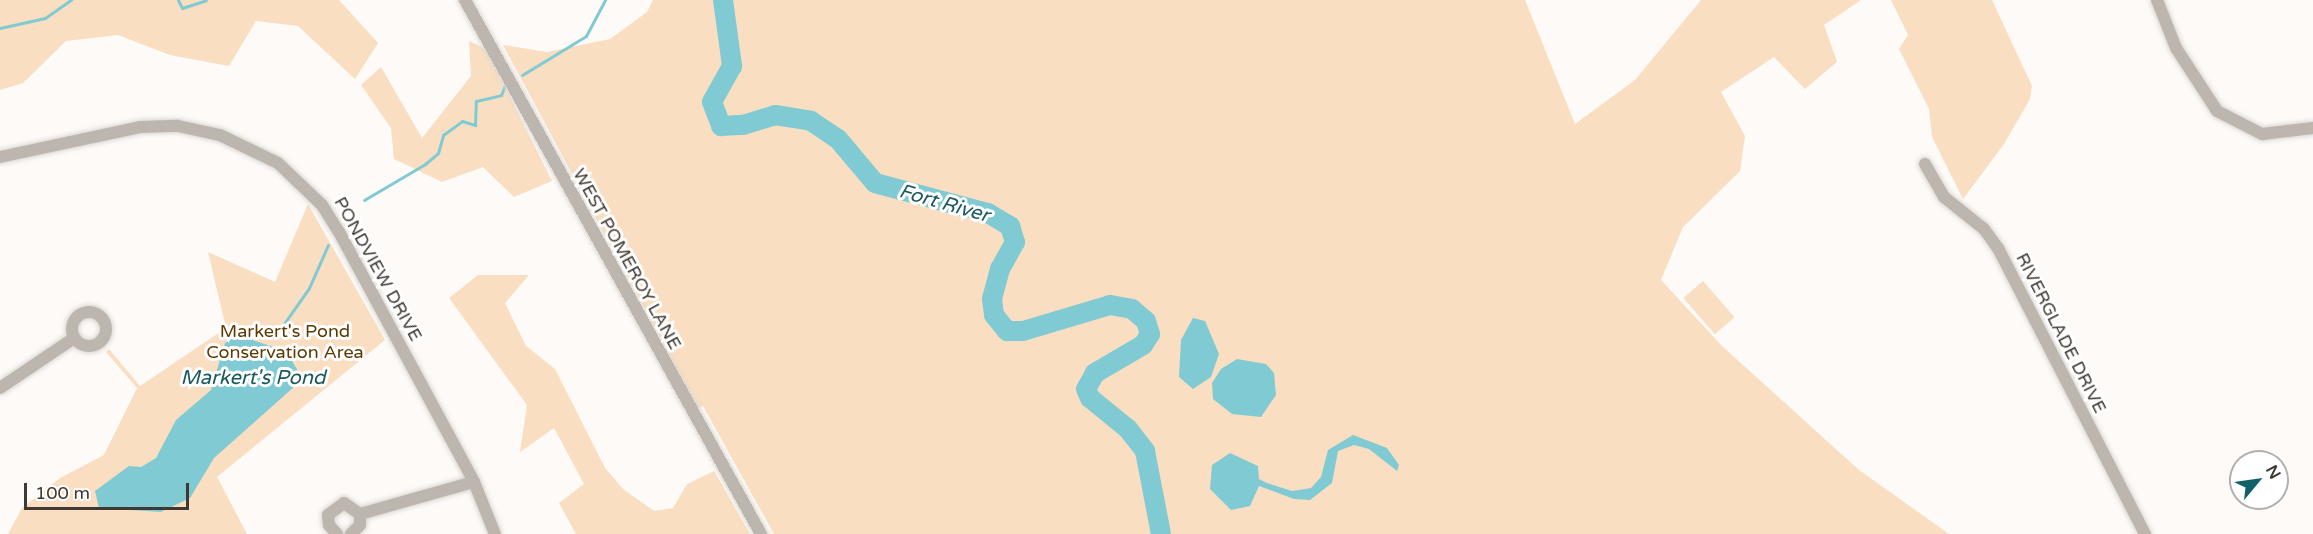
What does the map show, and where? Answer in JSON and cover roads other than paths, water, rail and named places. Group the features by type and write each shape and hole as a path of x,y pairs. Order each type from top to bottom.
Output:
{"street":[{"name":"WEST POMEROY LANE","path":"465,0 761,534"},
{"path":"2157,0 2169,35 2207,101 2223,117 2254,132 2287,134 2313,128"},
{"name":"PONDVIEW DRIVE","path":"0,157 140,127 178,126 220,135 279,163 322,205 474,482 495,534"},
{"name":"RIVERGLADE DRIVE","path":"1925,164 1944,197 1984,230 2002,254 2145,534"},
{"path":"0,388 74,338"},
{"path":"360,514 474,482"},
{"path":"337,534 328,520 334,506 349,504 360,514 360,525 351,534"}],"water":[{"path":"1193,318 1205,321 1219,354 1211,377 1193,389 1179,377 1181,340"},
{"name":"Markert's Pond","path":"238,335 273,347 292,361 298,371 295,386 214,458 190,498 161,512 99,508 95,491 129,466 141,467 156,458 176,420 211,390 225,343"},
{"path":"1237,359 1266,364 1274,373 1276,395 1261,417 1232,414 1213,399 1212,383 1221,369"},
{"path":"1353,435 1387,448 1399,465 1397,471 1369,449 1354,445 1338,451 1332,483 1310,500 1294,499 1259,486 1250,506 1231,510 1210,489 1212,465 1230,453 1258,466 1259,479 1267,483 1292,491 1311,488 1321,477 1328,450"}],"waterway":[{"path":"0,28 45,18 71,0"},
{"path":"178,0 182,8 206,0"},
{"path":"522,75 586,36 605,0"},
{"name":"Fort River","path":"723,0 732,66 712,102 721,126 743,125 775,115 811,121 838,139 875,183 988,213 1010,226 1015,242 1000,269 992,299 994,315 1007,331 1023,331 1110,305 1132,309 1146,321 1150,334 1143,345 1095,373 1086,389 1090,398 1128,429 1145,451 1161,534"},
{"path":"364,200 425,164 438,153 443,135 462,121 475,125 476,101 501,95 505,85"},
{"path":"276,335 309,288 328,245"}],"park label":[{"name":"Markert's Pond Conservation Area","path":"285,342"}]}
